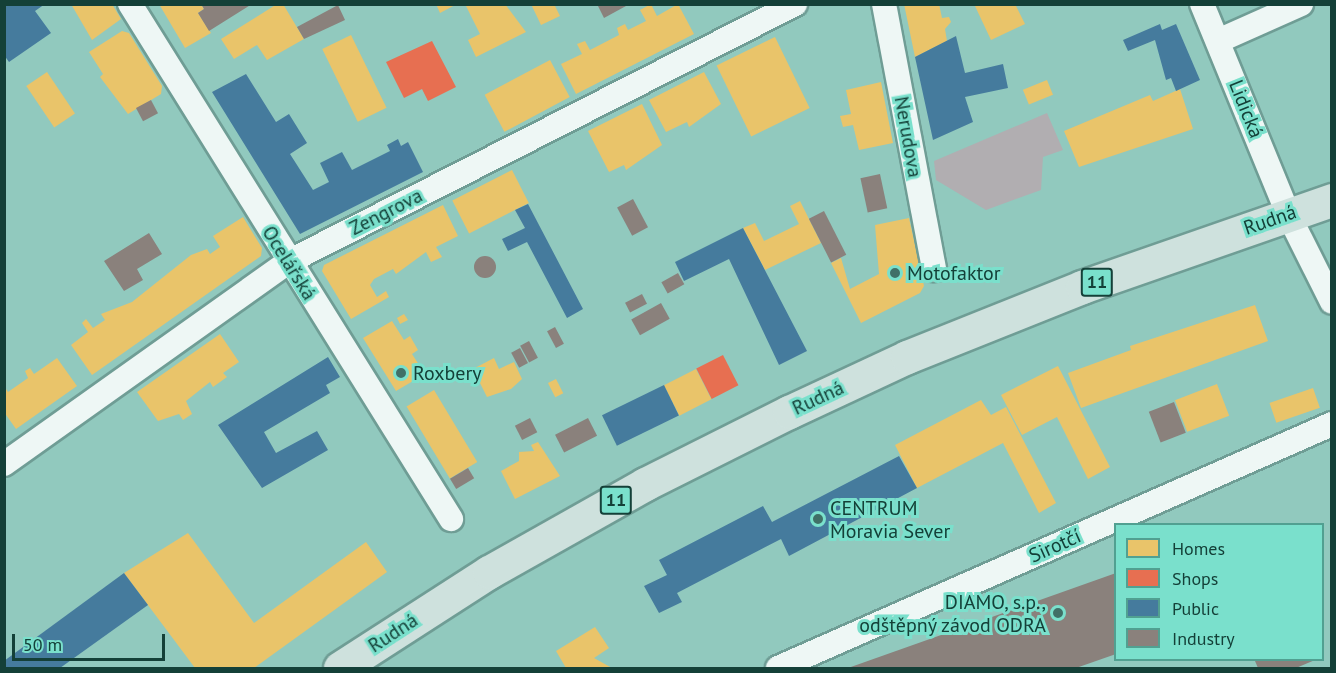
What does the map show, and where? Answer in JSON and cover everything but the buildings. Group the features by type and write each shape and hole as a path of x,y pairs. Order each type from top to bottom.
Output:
{"main road":[{"name":"Rudná","path":"340,669 489,572 645,484 789,412 907,357 1082,287 1332,200"}],"street":[{"name":"Ocelářská","path":"130,4 288,262 451,519"},
{"name":"Zengrova","path":"4,464 288,262 795,4"},
{"name":"Nerudova","path":"884,4 934,269"},
{"name":"Lidická","path":"1202,4 1288,214 1332,302"},
{"path":"1218,41 1301,4"},
{"name":"Sirotčí","path":"778,669 1332,424"}],"shaded area":[{"path":"1047,113 1063,150 1043,157 1041,190 986,210 936,180 934,161"}],"place":[{"name":"Motofaktor","path":"895,273"},
{"name":"Roxbery","path":"401,373"},
{"name":"CENTRUM Moravia Sever","path":"818,519"},
{"name":"DIAMO, s.p., odštěpný závod ODRA","path":"1058,613"}]}
